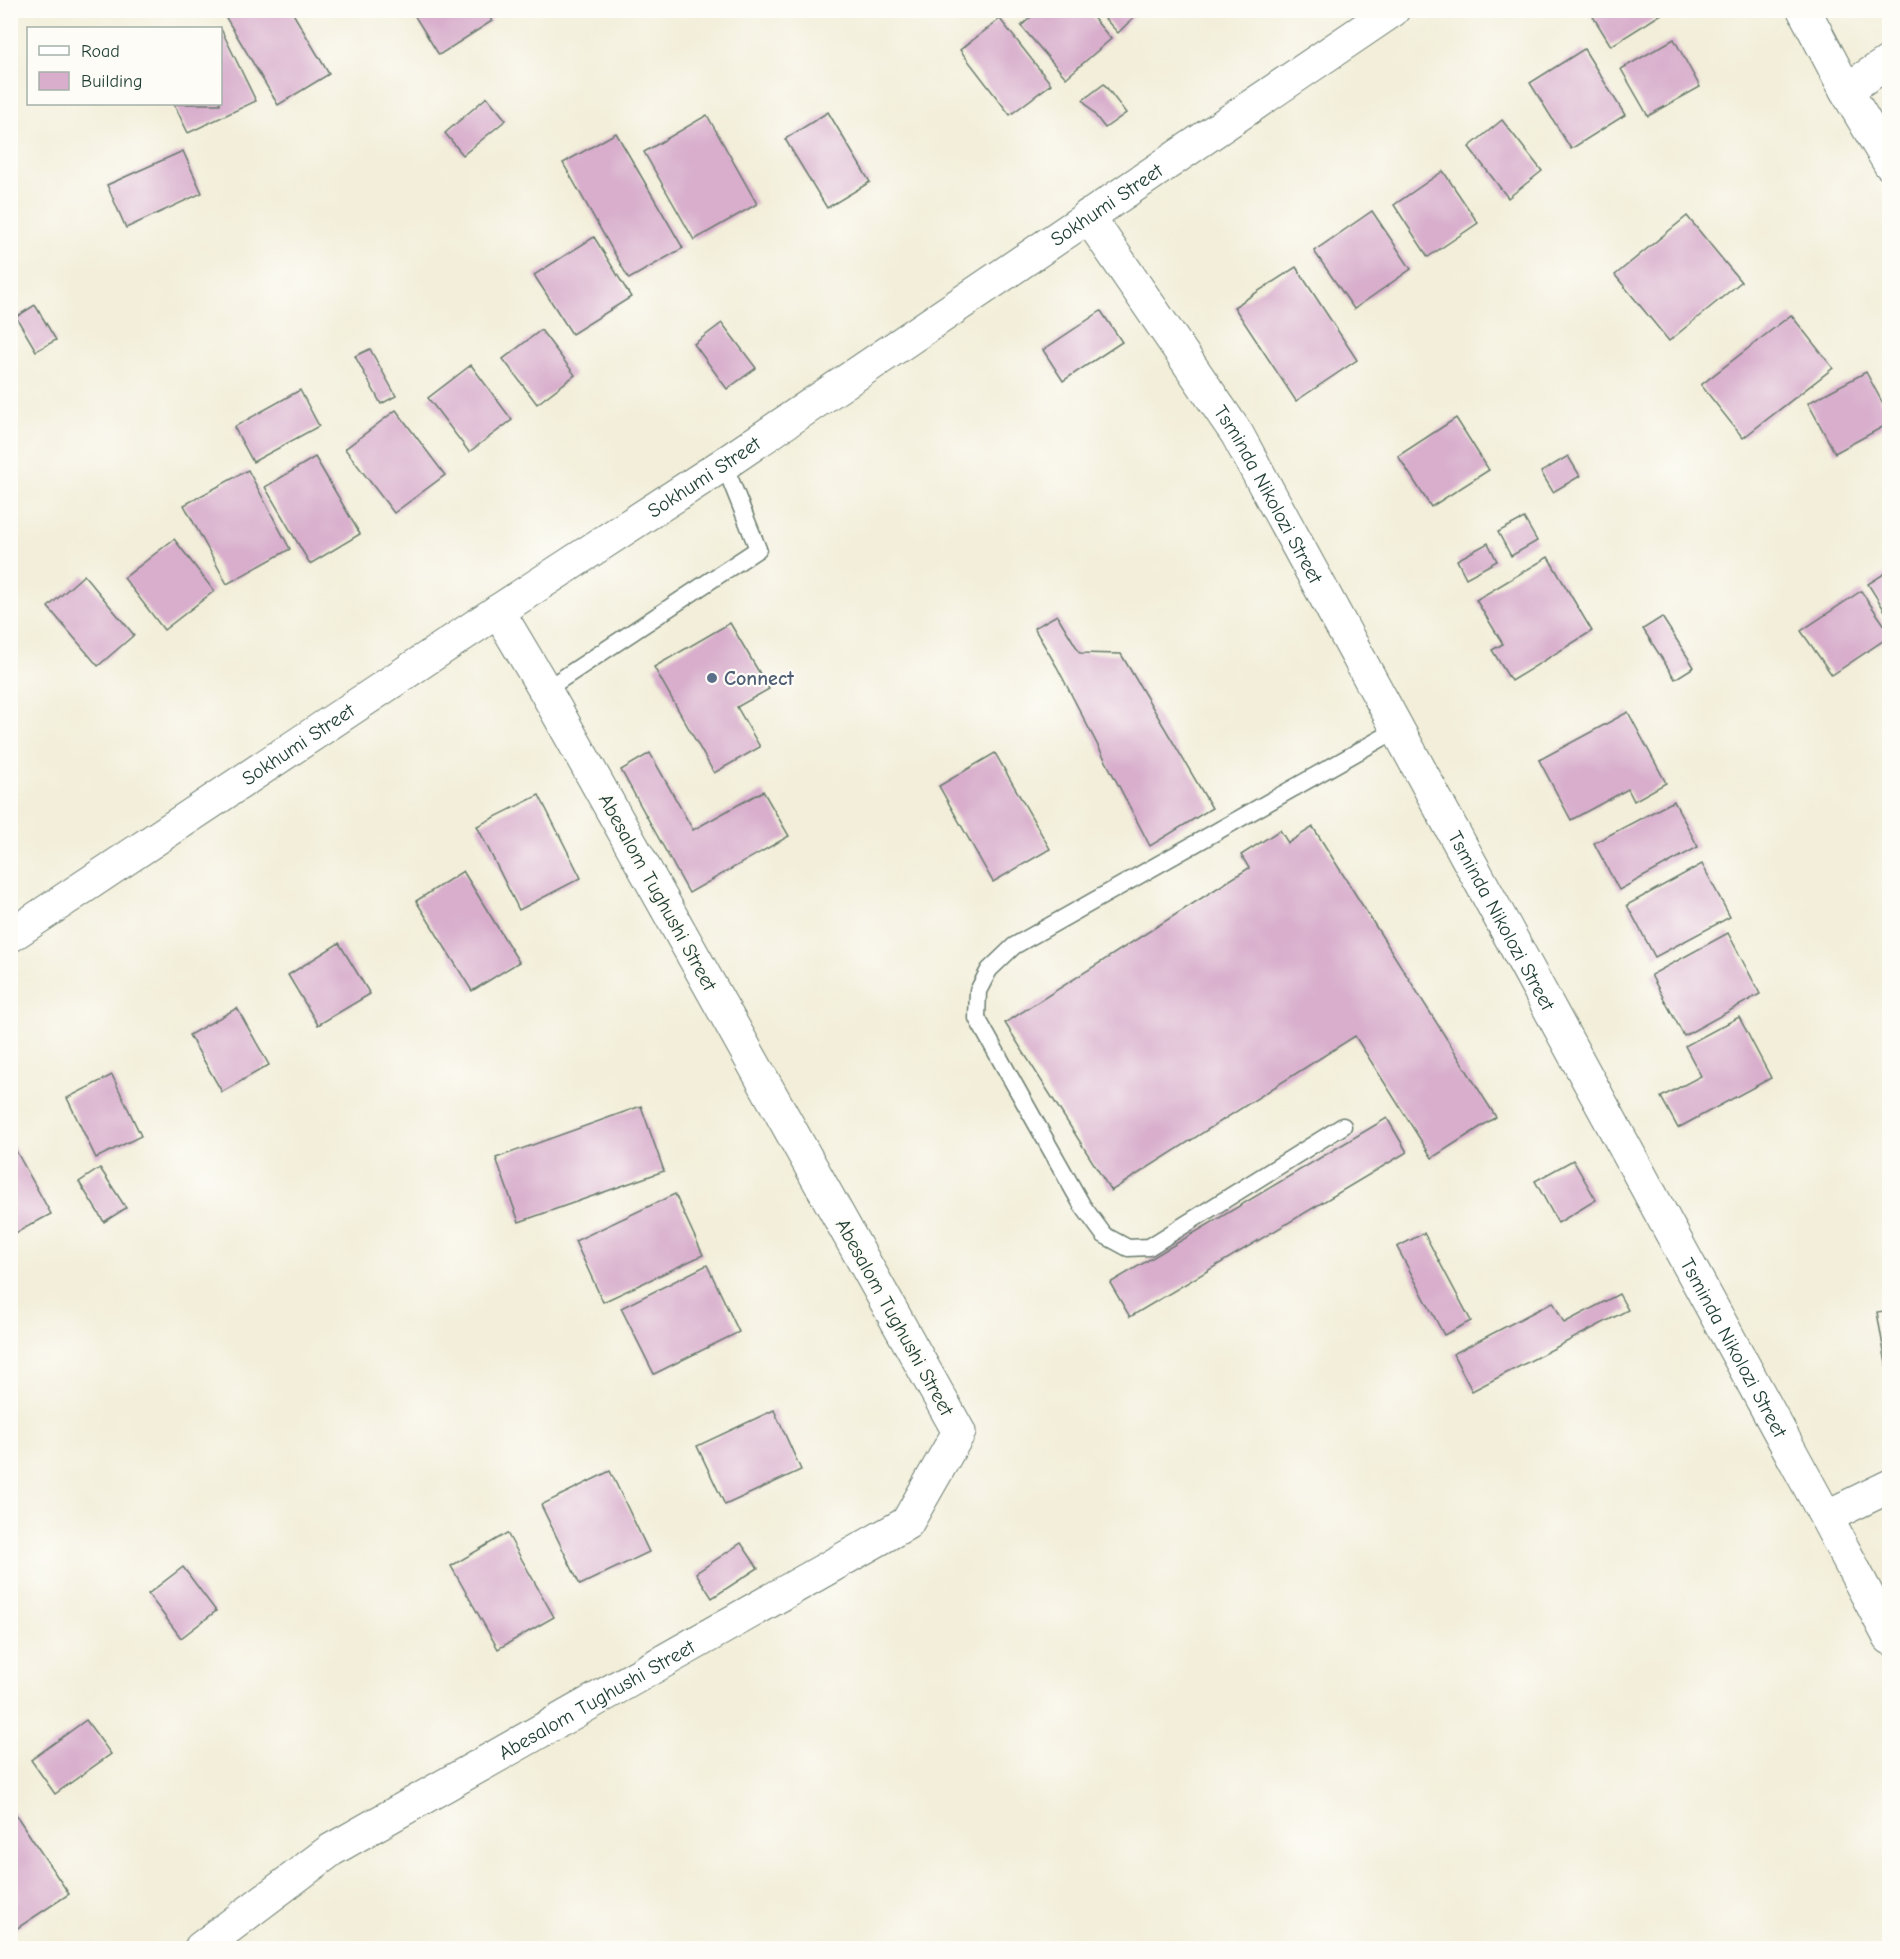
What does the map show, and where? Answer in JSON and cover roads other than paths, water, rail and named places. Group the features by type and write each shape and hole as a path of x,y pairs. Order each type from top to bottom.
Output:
{"main road":[{"name":"Sokhumi Street","path":"10,936 498,611 724,464 1393,10"},
{"path":"1804,10 1846,90 1890,164"},
{"path":"1846,90 1890,61"},
{"name":"Tsminda Nikolozi Street","path":"1088,216 1237,434 1890,1638"},
{"name":"Abesalom Tughushi Street","path":"201,1948 331,1850 907,1523 959,1432 545,690 498,611"},
{"path":"1826,1517 1890,1486"}],"lane":[{"path":"545,690 758,549 724,464"},
{"path":"1343,1126 1149,1247 1128,1248 1104,1235 1082,1205 977,1018 978,991 989,970 1014,946 1398,729"}],"place":[{"name":"Connect","path":"712,678"}]}
